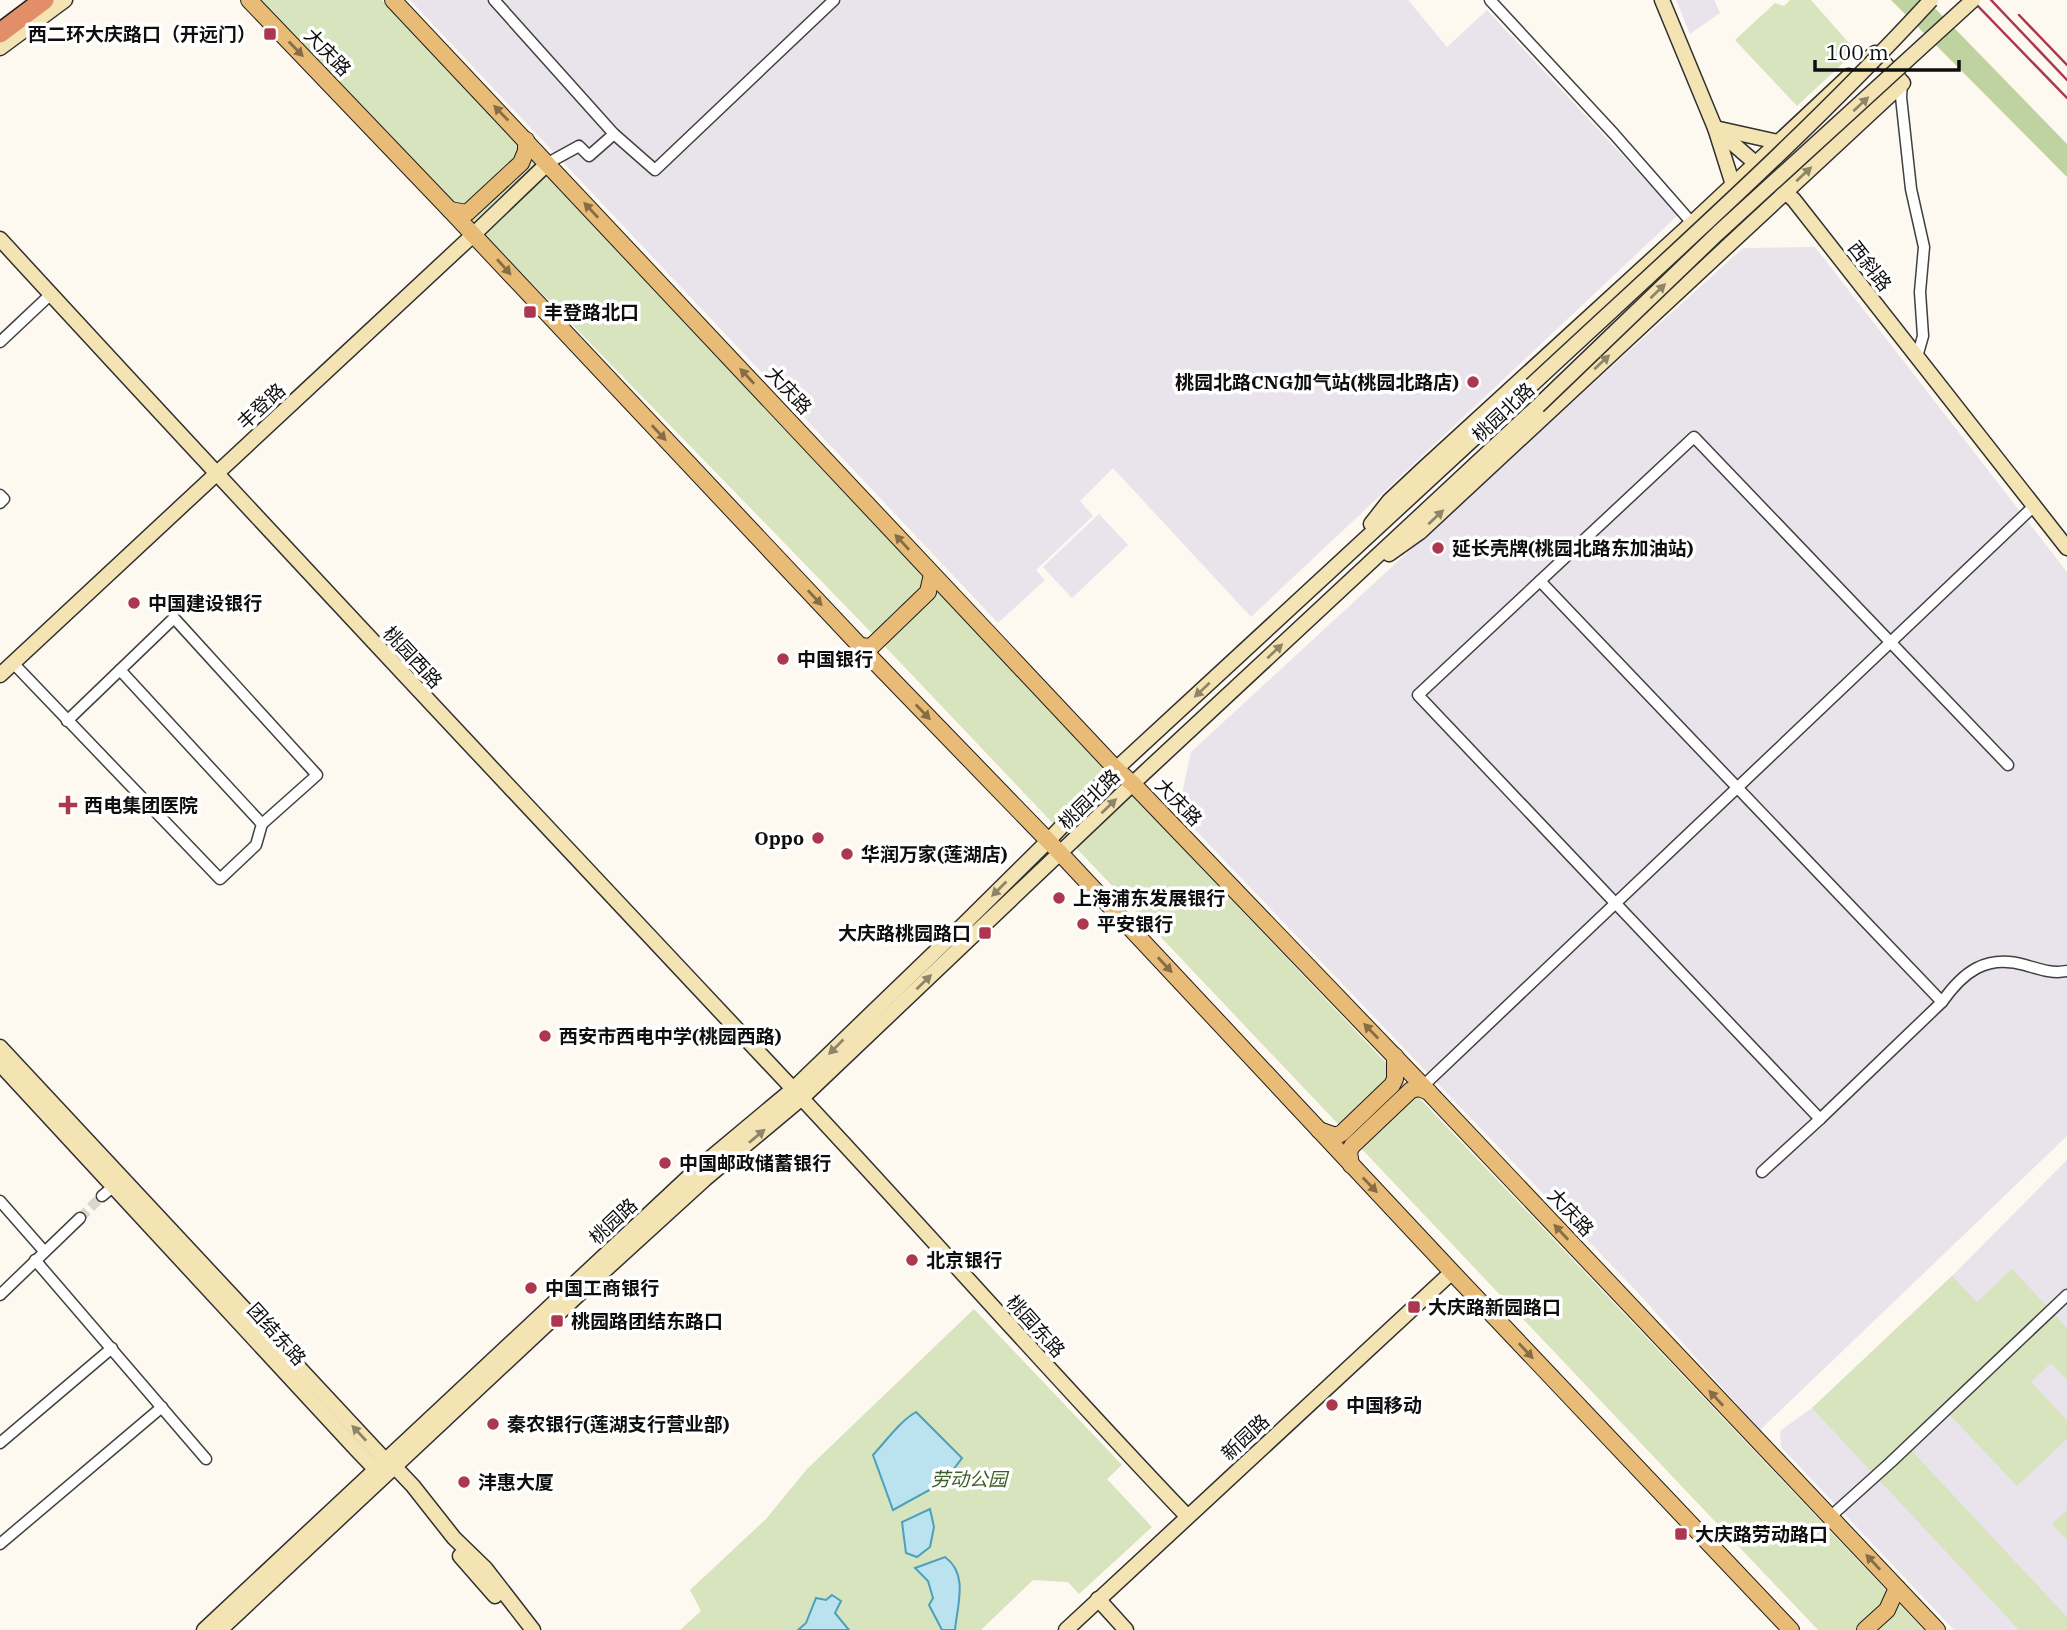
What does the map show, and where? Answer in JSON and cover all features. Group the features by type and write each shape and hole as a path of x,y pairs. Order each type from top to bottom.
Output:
{"highway":[{"path":"0,16 22,0"},
{"path":"0,33 44,0"}],"main road":[{"name":"大庆路","path":"249,0 450,209 860,646 1060,853 1791,1630"},
{"name":"大庆路","path":"393,0 1115,769 1133,784 1395,1056 1937,1630"},
{"path":"450,209 467,213 521,163 526,151 526,140"},
{"path":"472,234 471,217 526,164 537,159 546,162"},
{"path":"860,646 871,647 928,592 932,574"},
{"path":"875,661 875,650 939,591 949,592"},
{"path":"1318,1130 1336,1136 1342,1133 1392,1085 1395,1079 1395,1056"},
{"path":"1351,1165 1349,1152 1352,1146 1411,1090 1426,1089"},
{"path":"1864,1630 1887,1610 1898,1588"}],"street":[{"path":"0,48 65,0"},
{"path":"494,0 614,134 655,170 834,0"},
{"path":"1490,0 1692,223"},
{"name":"西斜路","path":"1662,0 1715,128 1785,191 2067,548"},
{"name":"桃园北路","path":"1048,841 1115,769 1814,122 1931,0"},
{"name":"桃园北路","path":"1060,853 1538,407 1718,233 1973,0"},
{"path":"1339,562 1389,501 1875,53 1902,83 1901,97 1911,189 1924,247 1920,292 1923,336 1917,357"},
{"path":"1342,588 1420,532 1902,83"},
{"path":"1715,128 1733,185"},
{"path":"1715,128 1778,142"},
{"path":"546,162 579,146 589,156 614,134"},
{"name":"丰登路","path":"0,675 472,234"},
{"name":"桃园西路","path":"0,239 216,474 798,1094"},
{"path":"0,342 51,294"},
{"path":"1820,1119 1418,695 1695,437 2008,765"},
{"path":"0,495 4,499 0,503"},
{"path":"1426,1089 1615,903 2034,506"},
{"path":"1540,581 1942,1002"},
{"path":"13,663 67,720 220,879 256,845 262,824 317,775 174,618 67,720"},
{"path":"120,670 262,824"},
{"name":"桃园路","path":"798,1094 1048,841"},
{"name":"桃园路","path":"204,1630 705,1179 1060,853"},
{"path":"1762,1172 1942,1002 1968,972 1985,965 2013,962 2056,974 2067,971"},
{"path":"0,1047 386,1467 413,1486 454,1538 485,1568 533,1630"},
{"name":"团结东路","path":"0,1064 386,1467 521,1630"},
{"name":"桃园东路","path":"798,1094 1187,1516"},
{"path":"102,1196 114,1185"},
{"path":"0,1201 44,1251"},
{"path":"0,1295 79,1218"},
{"path":"36,1260 206,1459"},
{"name":"新园路","path":"1066,1630 1452,1272"},
{"path":"1830,1517 2067,1295"},
{"path":"0,1443 112,1348"},
{"path":"0,1544 162,1407"},
{"name":"桃园路","path":"220,1630 386,1467"},
{"path":"1098,1600 1126,1630"}],"shaded area":[{"path":"410,0 1408,0 1447,47 1487,10 1678,215 1251,617 1113,468 1080,501 1093,516 1036,570 1045,580 998,623"},
{"path":"1676,0 1714,0 1720,13 1690,34"},
{"path":"1815,247 2067,572 2067,1136 1760,1430 1640,1295 1178,812 1191,752 1743,248"},
{"path":"1099,514 1128,545 1072,598 1043,567"},
{"path":"2067,1160 2067,1630 1954,1630 1781,1447 1780,1431 1812,1408 1952,1276"}],"green space":[{"path":"257,0 382,0 1924,1630 1818,1630 896,658"},
{"path":"1790,0 1811,0 1856,51 1797,106 1735,40 1775,3 1784,6"},
{"path":"1891,0 1927,0 2067,144 2067,177"},
{"path":"2012,1269 2067,1328 2067,1380 2051,1363 2031,1382 2067,1420 2067,1439 2017,1486 1948,1413 1910,1449 2067,1617 2067,1630 2019,1630 1812,1408 1952,1276 1977,1302"},
{"name":"劳动公园","path":"974,1309 1122,1465 1107,1479 1152,1527 1079,1594 1068,1582 1033,1580 981,1630 680,1630 701,1611 690,1590 766,1519 807,1469"},
{"path":"2067,1510 2067,1540 2052,1524"}],"water":[{"path":"916,1412 962,1458 944,1482 893,1510 873,1455 899,1426"},
{"path":"930,1509 934,1527 930,1547 917,1557 906,1553 902,1522"},
{"path":"945,1557 957,1572 959,1581 955,1630 942,1630 929,1605 933,1598 928,1581 915,1568"},
{"path":"832,1595 841,1601 835,1613 849,1630 798,1630 806,1623 816,1598 826,1600"}],"tunnel":[{"path":"80,1218 102,1196"}],"railway":[{"path":"1972,0 2067,98"},
{"path":"1991,0 2067,80"},
{"path":"2019,15 2067,65"}],"place":[{"name":"西二环大庆路口（开远门）","path":"270,34"},
{"name":"丰登路北口","path":"530,312"},
{"name":"桃园北路CNG加气站(桃园北路店)","path":"1473,382"},
{"name":"延长壳牌(桃园北路东加油站)","path":"1438,548"},
{"name":"中国建设银行","path":"134,603"},
{"name":"中国银行","path":"783,659"},
{"name":"西电集团医院","path":"68,805"},
{"name":"Oppo","path":"818,838"},
{"name":"华润万家(莲湖店)","path":"847,854"},
{"name":"上海浦东发展银行","path":"1059,898"},
{"name":"平安银行","path":"1083,924"},
{"name":"大庆路桃园路口","path":"985,933"},
{"name":"西安市西电中学(桃园西路)","path":"545,1036"},
{"name":"中国邮政储蓄银行","path":"665,1163"},
{"name":"北京银行","path":"912,1260"},
{"name":"中国工商银行","path":"531,1288"},
{"name":"大庆路新园路口","path":"1414,1307"},
{"name":"桃园路团结东路口","path":"557,1321"},
{"name":"中国移动","path":"1332,1405"},
{"name":"秦农银行(莲湖支行营业部)","path":"493,1424"},
{"name":"沣惠大厦","path":"464,1482"},
{"name":"大庆路劳动路口","path":"1681,1534"}]}
